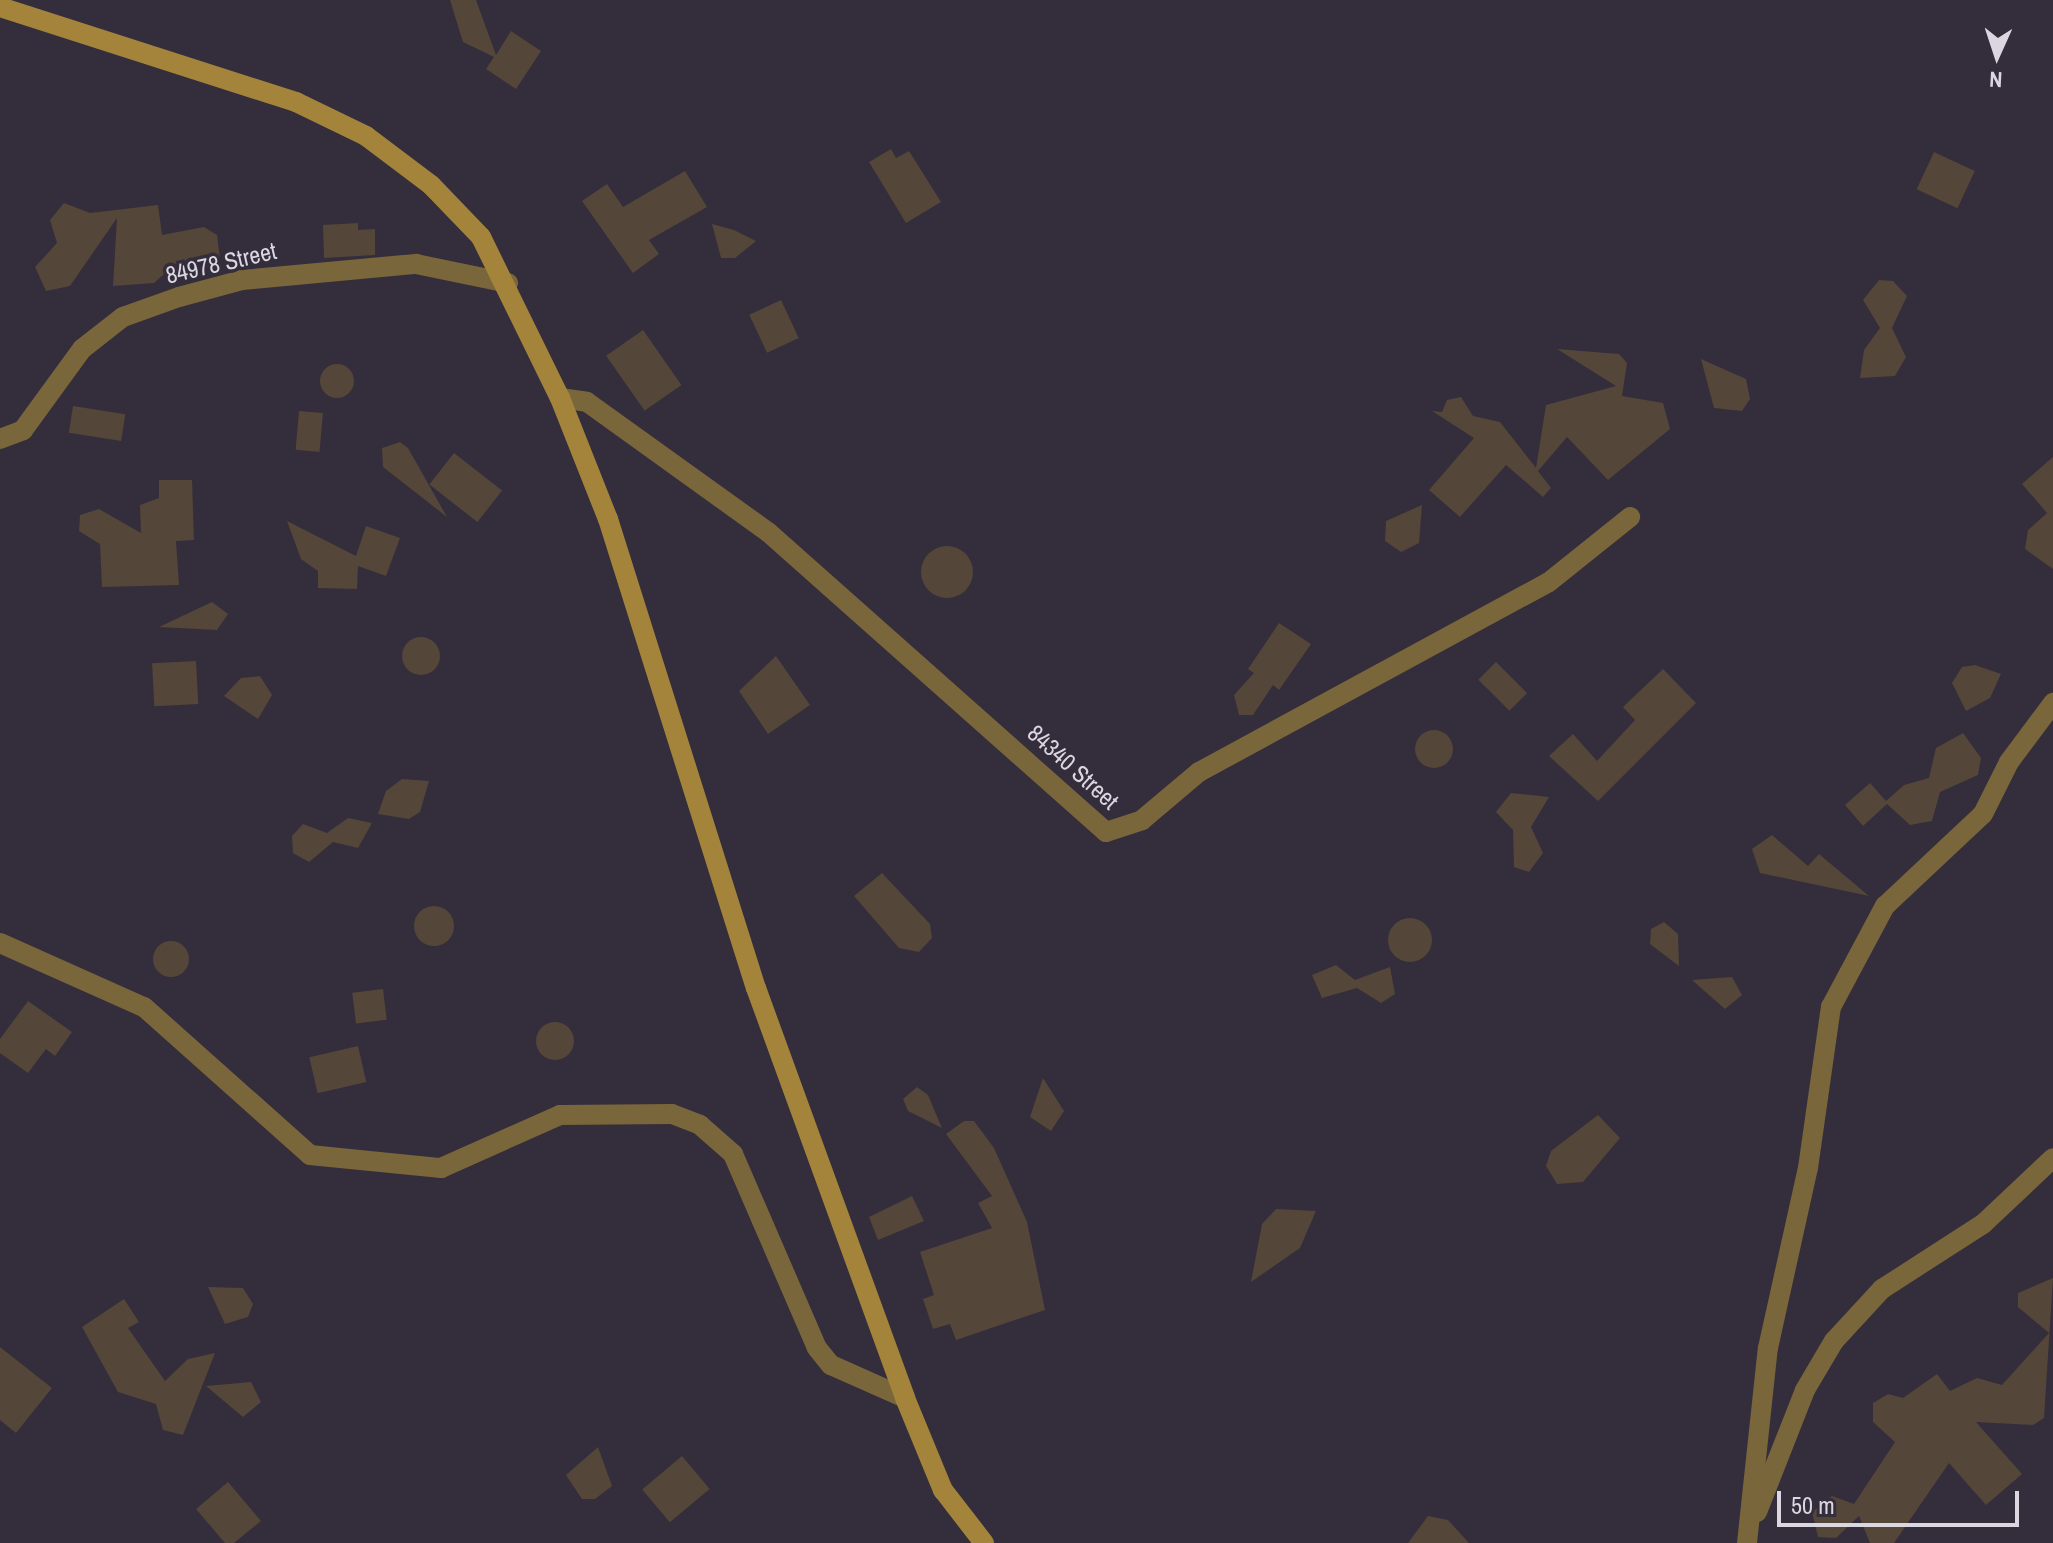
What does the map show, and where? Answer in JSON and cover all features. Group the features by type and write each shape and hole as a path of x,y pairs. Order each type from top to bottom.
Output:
{"street":[{"path":"0,7 296,102 366,136 431,185 481,237 508,283 560,398 608,519 807,1138 905,1398 943,1490 984,1543"},
{"name":"84978 Street","path":"0,439 23,430 82,349 123,317 179,297 300,272 416,264 508,283"},
{"name":"84340 Street","path":"560,398 587,402 768,532 1106,832 1142,820 1199,772 1549,582 1630,517"},
{"path":"1747,1543 1768,1348 1808,1168 1831,1007 1885,906 1983,814 2009,762 2053,703"},
{"path":"0,943 144,1007 310,1155 441,1168 560,1115 672,1114 700,1125 733,1154 817,1348 831,1365 905,1398"},
{"path":"1747,1543 1774,1459 1834,1341 1882,1289 2003,1209 2053,1158"}],"building":[{"path":"450,0 476,0 496,55 511,31 541,51 516,89 486,69 494,57 463,42"},
{"path":"891,149 896,158 909,151 941,202 906,223 869,162"},
{"path":"1934,152 1975,171 1957,208 1917,189"},
{"path":"685,171 707,207 649,240 659,254 633,273 582,201 607,184 623,207"},
{"path":"64,203 90,213 158,205 162,235 204,227 217,235 220,259 201,272 175,264 154,283 113,286 117,218 70,286 46,291 35,267 57,243 50,220"},
{"path":"358,223 358,230 375,229 375,255 324,258 323,225"},
{"path":"712,224 756,241 735,258 721,258"},
{"path":"1879,280 1893,281 1907,296 1892,328 1906,357 1895,376 1860,378 1864,350 1880,328 1863,300"},
{"path":"781,300 799,338 767,353 749,315"},
{"path":"643,330 681,385 645,411 606,356"},
{"path":"1557,349 1619,354 1627,363 1622,396 1663,403 1670,429 1608,480 1567,437 1538,471 1551,488 1543,497 1506,465 1460,517 1429,490 1474,438 1432,411 1442,412 1447,400 1461,397 1473,416 1500,422 1536,468 1546,405 1616,386"},
{"path":"1701,359 1746,379 1750,399 1742,411 1714,408"},
{"path":"337,364 349,369 354,381 349,393 337,398 325,393 320,381 325,369"},
{"path":"73,406 125,414 121,441 69,433"},
{"path":"299,411 323,413 320,452 296,450"},
{"path":"400,442 408,448 447,517 383,467 382,448"},
{"path":"454,453 502,491 477,522 429,485"},
{"path":"2053,457 2053,569 2025,549 2028,530 2047,513 2022,484"},
{"path":"159,480 192,480 194,540 176,541 179,585 102,587 100,544 79,531 80,515 99,509 141,533 140,505 159,498"},
{"path":"1422,505 1419,543 1401,552 1385,541 1386,521"},
{"path":"287,521 356,556 366,526 400,538 386,576 358,566 357,589 318,588 318,571 301,559"},
{"path":"947,546 965,554 973,572 965,590 947,598 929,590 921,572 929,554"},
{"path":"212,602 228,614 217,630 159,627"},
{"path":"1279,623 1311,644 1279,690 1273,685 1253,715 1239,715 1234,695 1254,673 1248,669"},
{"path":"421,637 435,642 440,656 435,670 421,675 407,670 402,656 407,642"},
{"path":"776,656 810,705 768,734 739,691"},
{"path":"196,661 198,704 154,706 152,663"},
{"path":"1496,662 1527,693 1509,711 1478,680"},
{"path":"1975,665 2001,674 1990,698 1966,711 1952,683 1962,667"},
{"path":"1663,669 1696,703 1598,801 1549,756 1573,734 1597,761 1635,720 1623,707"},
{"path":"260,676 272,695 258,719 224,696 241,678"},
{"path":"1434,730 1447,736 1453,749 1447,762 1434,768 1421,762 1415,749 1421,736"},
{"path":"1963,733 1981,758 1978,775 1940,792 1932,821 1910,825 1887,804 1863,826 1845,805 1870,783 1886,801 1904,785 1929,778 1936,748"},
{"path":"402,779 429,781 420,812 409,819 378,814 386,791"},
{"path":"1511,793 1549,797 1531,827 1543,853 1529,872 1514,867 1513,830 1496,812"},
{"path":"348,818 372,823 358,848 333,842 309,862 293,853 292,836 303,824 327,833"},
{"path":"1772,835 1808,866 1819,854 1869,896 1760,873 1752,849"},
{"path":"882,873 930,924 932,938 919,952 899,948 854,896"},
{"path":"434,906 448,912 454,926 448,940 434,946 420,940 414,926 420,912"},
{"path":"1410,918 1426,924 1432,940 1426,956 1410,962 1394,956 1388,940 1394,924"},
{"path":"1664,922 1678,934 1679,966 1650,944 1651,929"},
{"path":"171,941 184,946 189,959 184,972 171,977 158,972 153,959 158,946"},
{"path":"1336,965 1355,980 1390,967 1395,994 1381,1003 1357,988 1322,998 1312,975"},
{"path":"1732,977 1742,995 1725,1009 1692,980"},
{"path":"383,989 387,1020 356,1024 352,993"},
{"path":"28,1001 72,1032 55,1056 46,1049 28,1073 0,1053 0,1039"},
{"path":"555,1022 568,1028 574,1041 568,1054 555,1060 542,1054 536,1041 542,1028"},
{"path":"358,1046 366,1082 318,1093 309,1057"},
{"path":"1043,1078 1064,1111 1051,1131 1030,1117"},
{"path":"917,1087 928,1095 942,1128 908,1111 903,1099"},
{"path":"1598,1115 1620,1138 1583,1182 1557,1184 1546,1166 1551,1151"},
{"path":"964,1121 974,1121 994,1148 1027,1222 1045,1310 956,1340 950,1324 933,1329 923,1299 934,1295 920,1252 992,1228 978,1203 992,1196 946,1134"},
{"path":"912,1196 924,1221 878,1240 869,1217"},
{"path":"1276,1209 1316,1211 1300,1248 1251,1282 1262,1224"},
{"path":"2053,1278 2044,1418 2033,1425 1976,1422 2022,1474 1986,1505 1949,1463 1894,1543 1870,1543 1859,1516 1836,1538 1818,1537 1812,1512 1832,1496 1854,1504 1895,1442 1873,1422 1873,1403 1888,1394 1903,1398 1937,1374 1950,1391 1977,1378 2002,1385 2049,1333 2018,1307 2018,1293"},
{"path":"208,1287 243,1288 253,1304 248,1317 225,1324"},
{"path":"124,1299 139,1322 128,1328 165,1381 188,1359 215,1353 183,1435 163,1430 156,1404 118,1392 82,1327"},
{"path":"0,1347 52,1388 16,1433 0,1420"},
{"path":"251,1382 261,1402 243,1417 206,1386"},
{"path":"598,1447 612,1486 595,1499 582,1499 566,1475"},
{"path":"682,1456 710,1489 670,1522 642,1489"},
{"path":"228,1482 261,1521 234,1543 225,1543 196,1509"},
{"path":"1428,1516 1448,1520 1469,1543 1408,1543"}]}
